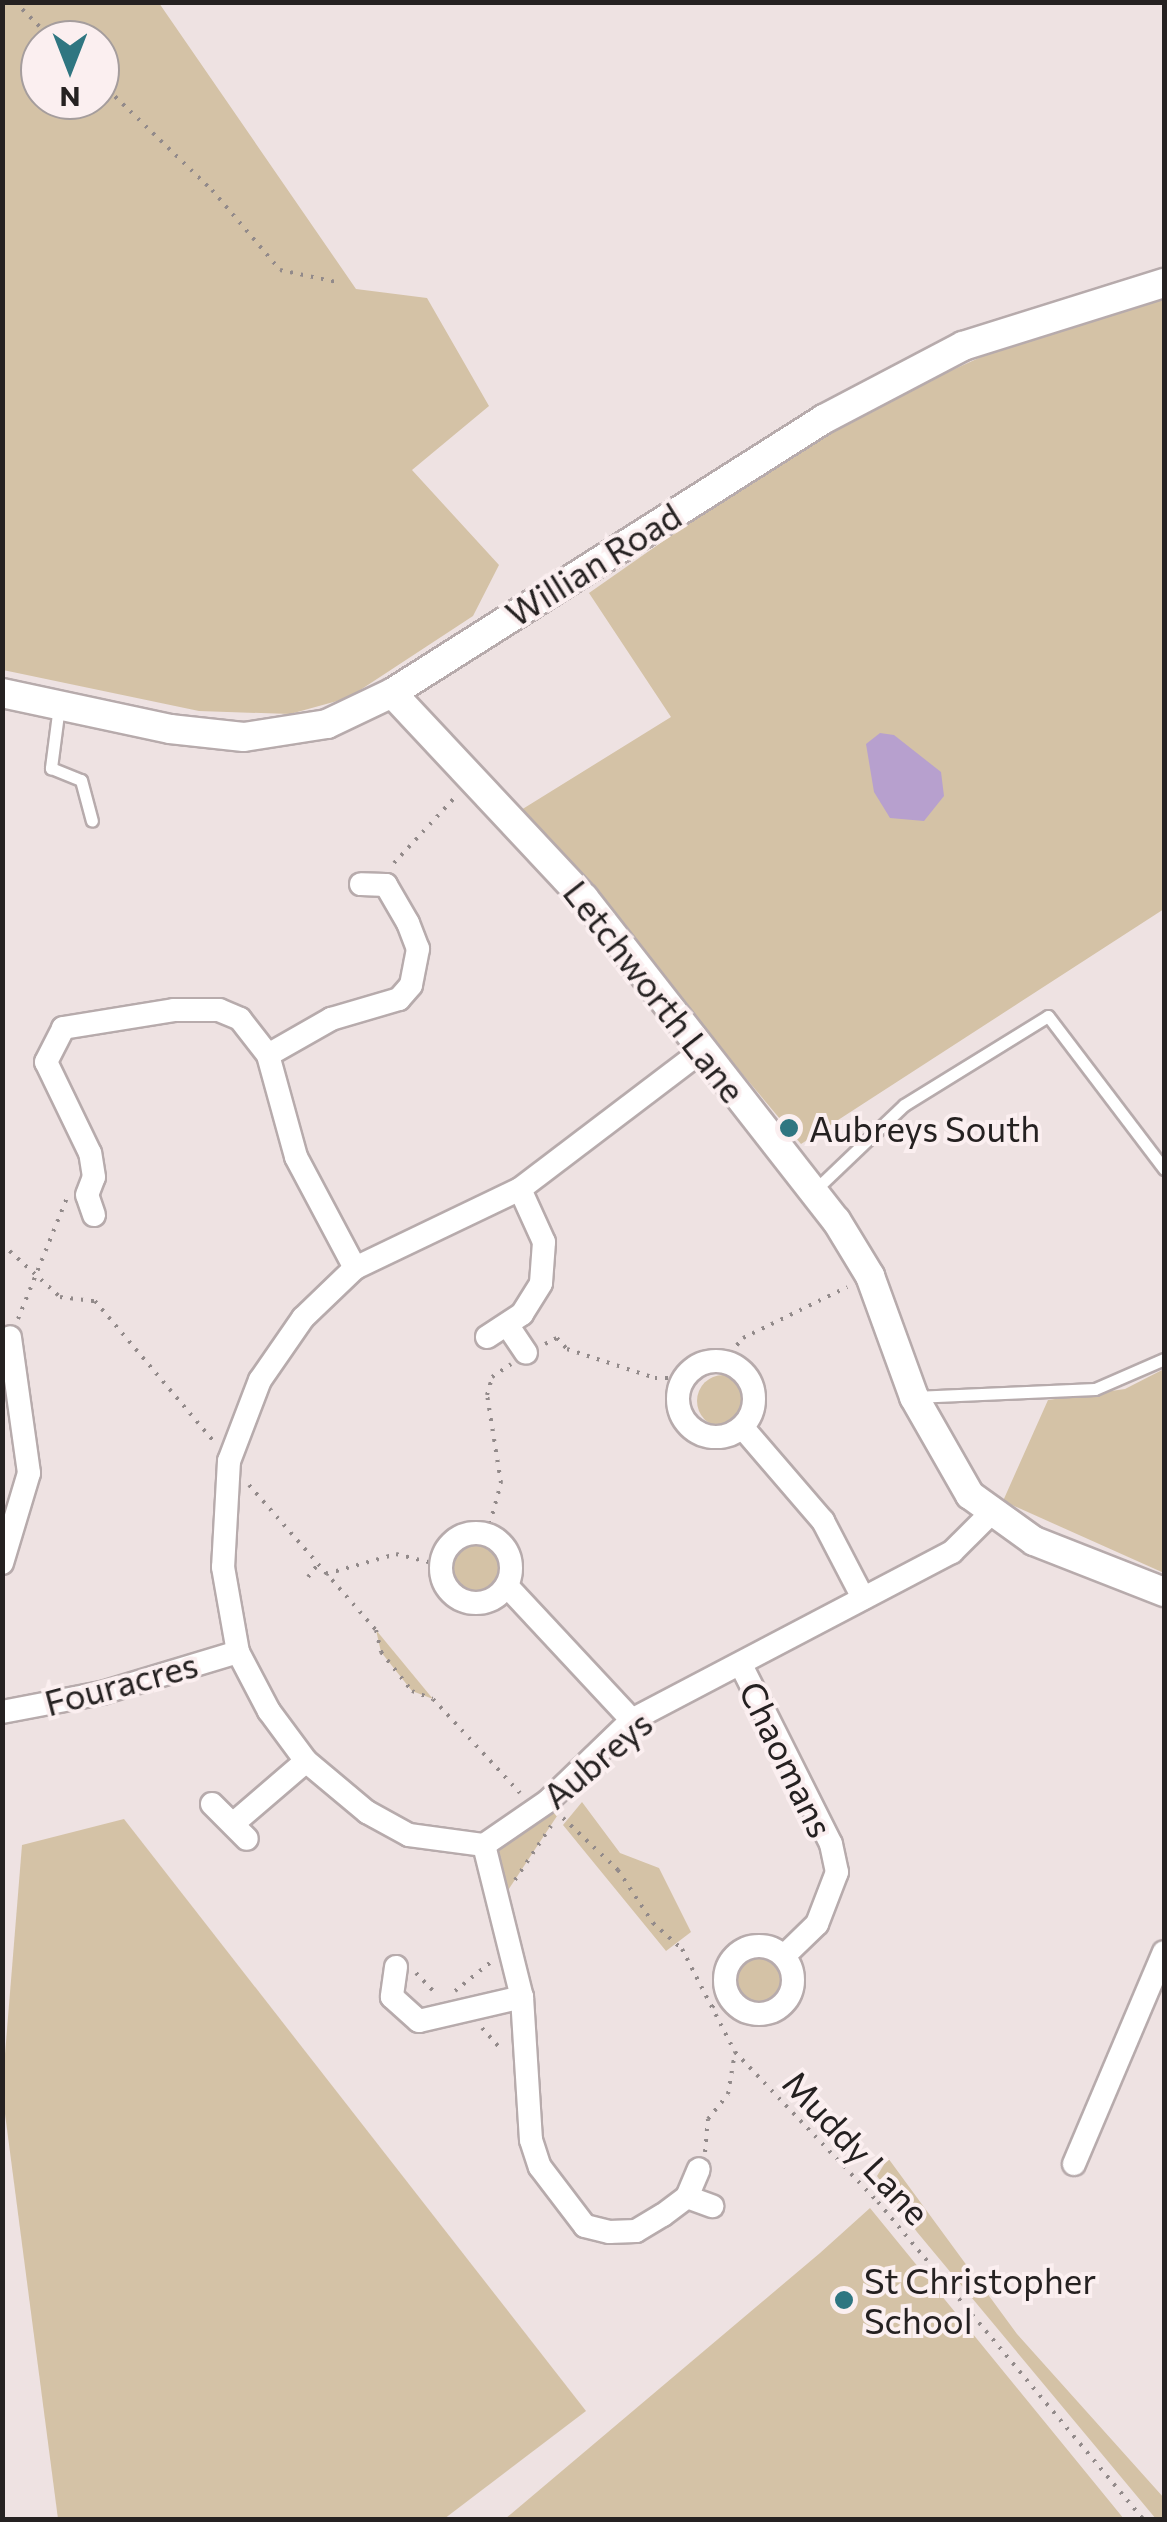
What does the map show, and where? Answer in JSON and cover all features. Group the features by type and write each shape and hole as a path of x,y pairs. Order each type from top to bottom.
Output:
{"street":[{"name":"Willian Road","path":"2,693 170,729 258,737 328,724 392,692 858,401 963,346 1164,283"},
{"name":"Letchworth Lane","path":"392,692 584,898 814,1192 870,1276 914,1397 953,1472 989,1514 1034,1542 1164,1592"},
{"path":"268,1055 331,1019 399,999 411,985 418,949 386,885 394,862"},
{"path":"361,884 386,885"},
{"path":"83,1202 94,1177 90,1153 46,1062 64,1028 174,1010 219,1010 240,1019 268,1055 296,1156 355,1268"},
{"path":"699,2168 687,2198 636,2231 586,2226 540,2167 522,1997 484,1845 410,1835 367,1812 306,1761 269,1712 238,1652 223,1567 229,1461 260,1380 302,1318 355,1268 520,1189 703,1050"},
{"path":"487,1337 508,1326 534,1297 544,1266 544,1242 520,1189"},
{"path":"508,1326 526,1353"},
{"path":"2,1563 29,1473 9,1369 10,1337"},
{"path":"724,1361 747,1376 754,1391 753,1413 743,1428 722,1438 687,1425 678,1408 684,1378 695,1367 724,1361"},
{"path":"743,1428 824,1520 863,1598"},
{"name":"Aubreys","path":"484,1845 548,1812 632,1720 952,1552 989,1514"},
{"path":"487,1534 506,1548 512,1564 508,1586 478,1604 457,1598 440,1565 462,1535 487,1534"},
{"path":"508,1586 581,1658 632,1720"},
{"name":"Fouracres","path":"2,1712 102,1694 238,1652"},
{"name":"Chaomans","path":"741,1665 832,1844 836,1872 817,1924 785,1955"},
{"path":"212,1804 241,1831 306,1761"},
{"path":"764,1946 785,1955 792,1990 775,2011 748,2014 720,2000 728,1966 738,1954 764,1946"},
{"path":"1074,2164 1164,1952"},
{"path":"396,1967 380,1996 419,2021 522,1997"},
{"path":"687,2198 712,2206"}],"lane":[{"path":"59,706 50,768 81,780 92,821"},
{"path":"814,1192 904,1105 1048,1016 1164,1168"},
{"path":"914,1397 1095,1389 1164,1359"}],"path":[{"path":"15,2 33,20"},
{"path":"120,101 212,190 280,270 342,283"},
{"path":"394,862 473,781"},
{"path":"10,1337 39,1276 83,1202"},
{"name":"Muddy Lane","path":"2,1244 60,1297 95,1302 376,1630 382,1652 412,1690 433,1699 548,1812 618,1870 653,1923 682,1948 720,2000 735,2052 878,2202 1144,2520"},
{"path":"724,1361 743,1338 870,1276"},
{"path":"487,1534 501,1483 487,1395 492,1376 556,1338 568,1349 655,1378 684,1378"},
{"path":"326,1574 396,1554 440,1565"},
{"path":"308,1577 318,1564"},
{"path":"499,1904 548,1812"},
{"path":"461,2009 454,1992 513,1953"},
{"path":"396,1967 412,1968 469,2014 528,2072"},
{"path":"699,2168 708,2118 728,2094 735,2052"}],"shaded area":[{"path":"3,2 159,3 356,289 427,298 489,406 412,470 499,565 473,616 348,698 290,714 199,711 3,670"},
{"path":"1164,296 1164,909 801,1144 521,810 671,717 589,593 825,428 1003,347"},
{"path":"880,733 894,735 941,772 944,796 924,821 890,818 874,792 866,744"},
{"path":"1164,1369 1164,1573 1003,1501 1048,1400 1125,1389"},
{"path":"723,1375 741,1383 749,1401 741,1419 723,1427 705,1419 697,1401 705,1383"},
{"path":"476,1539 497,1547 505,1568 497,1589 476,1597 455,1589 447,1568 455,1547"},
{"path":"376,1630 433,1699 412,1691 381,1652"},
{"path":"548,1801 559,1813 499,1904 484,1845"},
{"path":"582,1802 620,1853 659,1868 691,1932 666,1951 563,1825"},
{"path":"124,1819 586,2411 444,2519 58,2519 2,2091 22,1845"},
{"path":"759,1946 783,1956 793,1980 783,2004 759,2014 735,2004 725,1980 735,1956"},
{"path":"888,2158 1017,2334 1164,2498 1164,2519 1156,2519 917,2232 877,2176"},
{"name":"St Christopher School","path":"870,2208 1124,2519 505,2519 820,2253"}],"place":[{"name":"Aubreys South","path":"789,1128"},
{"name":"St Christopher School","path":"844,2300"}]}
